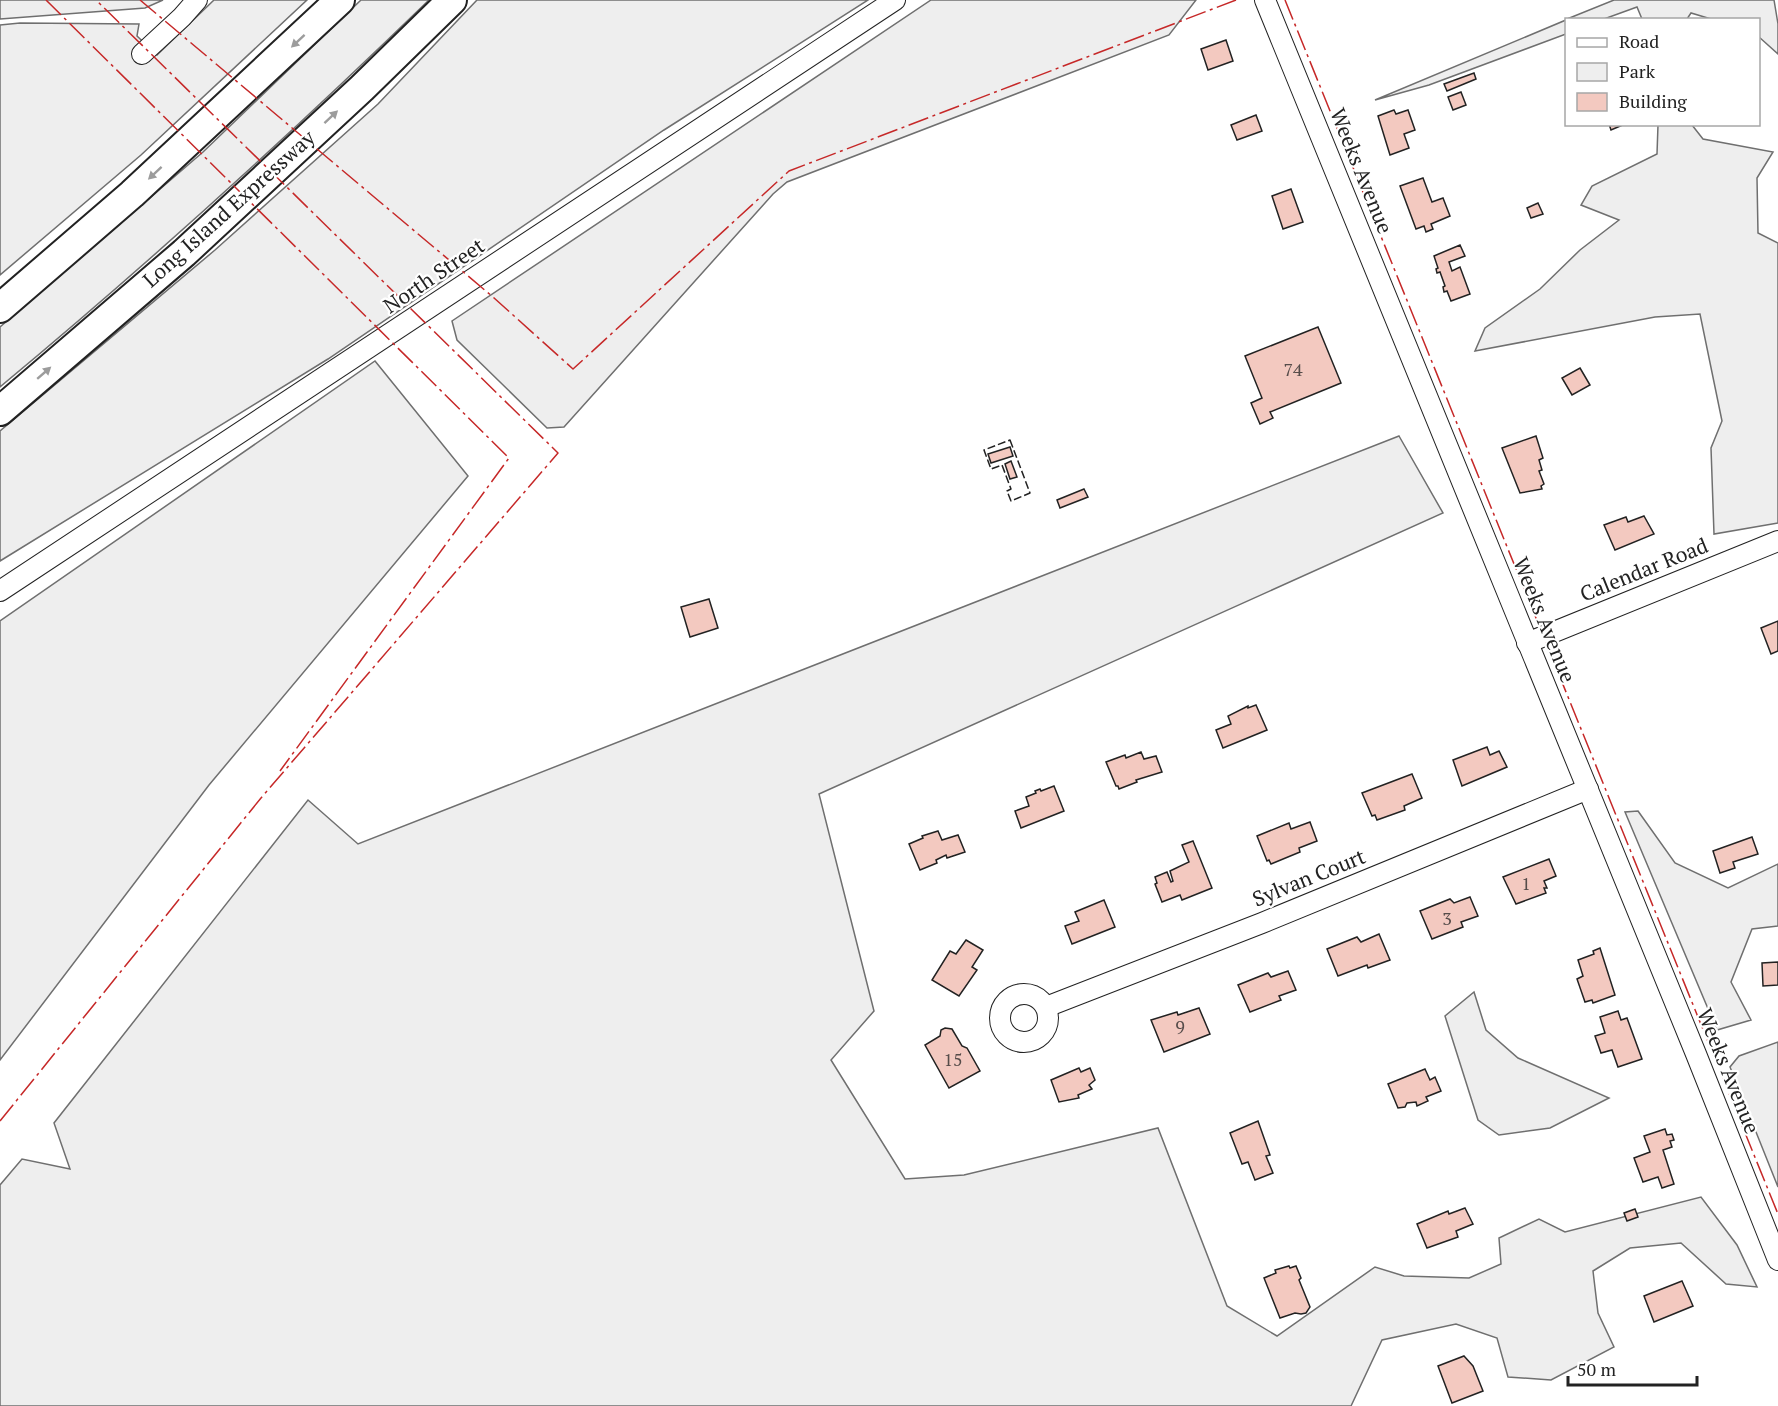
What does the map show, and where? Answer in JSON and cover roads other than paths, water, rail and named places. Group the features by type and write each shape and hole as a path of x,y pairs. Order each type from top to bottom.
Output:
{"highway":[{"path":"0,308 132,194 340,0"},
{"name":"Long Island Expressway","path":"0,411 184,253 453,0"}],"street":[{"path":"142,54 197,0"},
{"name":"North Street","path":"0,591 895,0"},
{"name":"Weeks Avenue","path":"1265,0 1778,1260"},
{"name":"Calendar Road","path":"1527,643 1778,541"},
{"name":"Sylvan Court","path":"1046,1007 1262,923 1588,789"}]}
